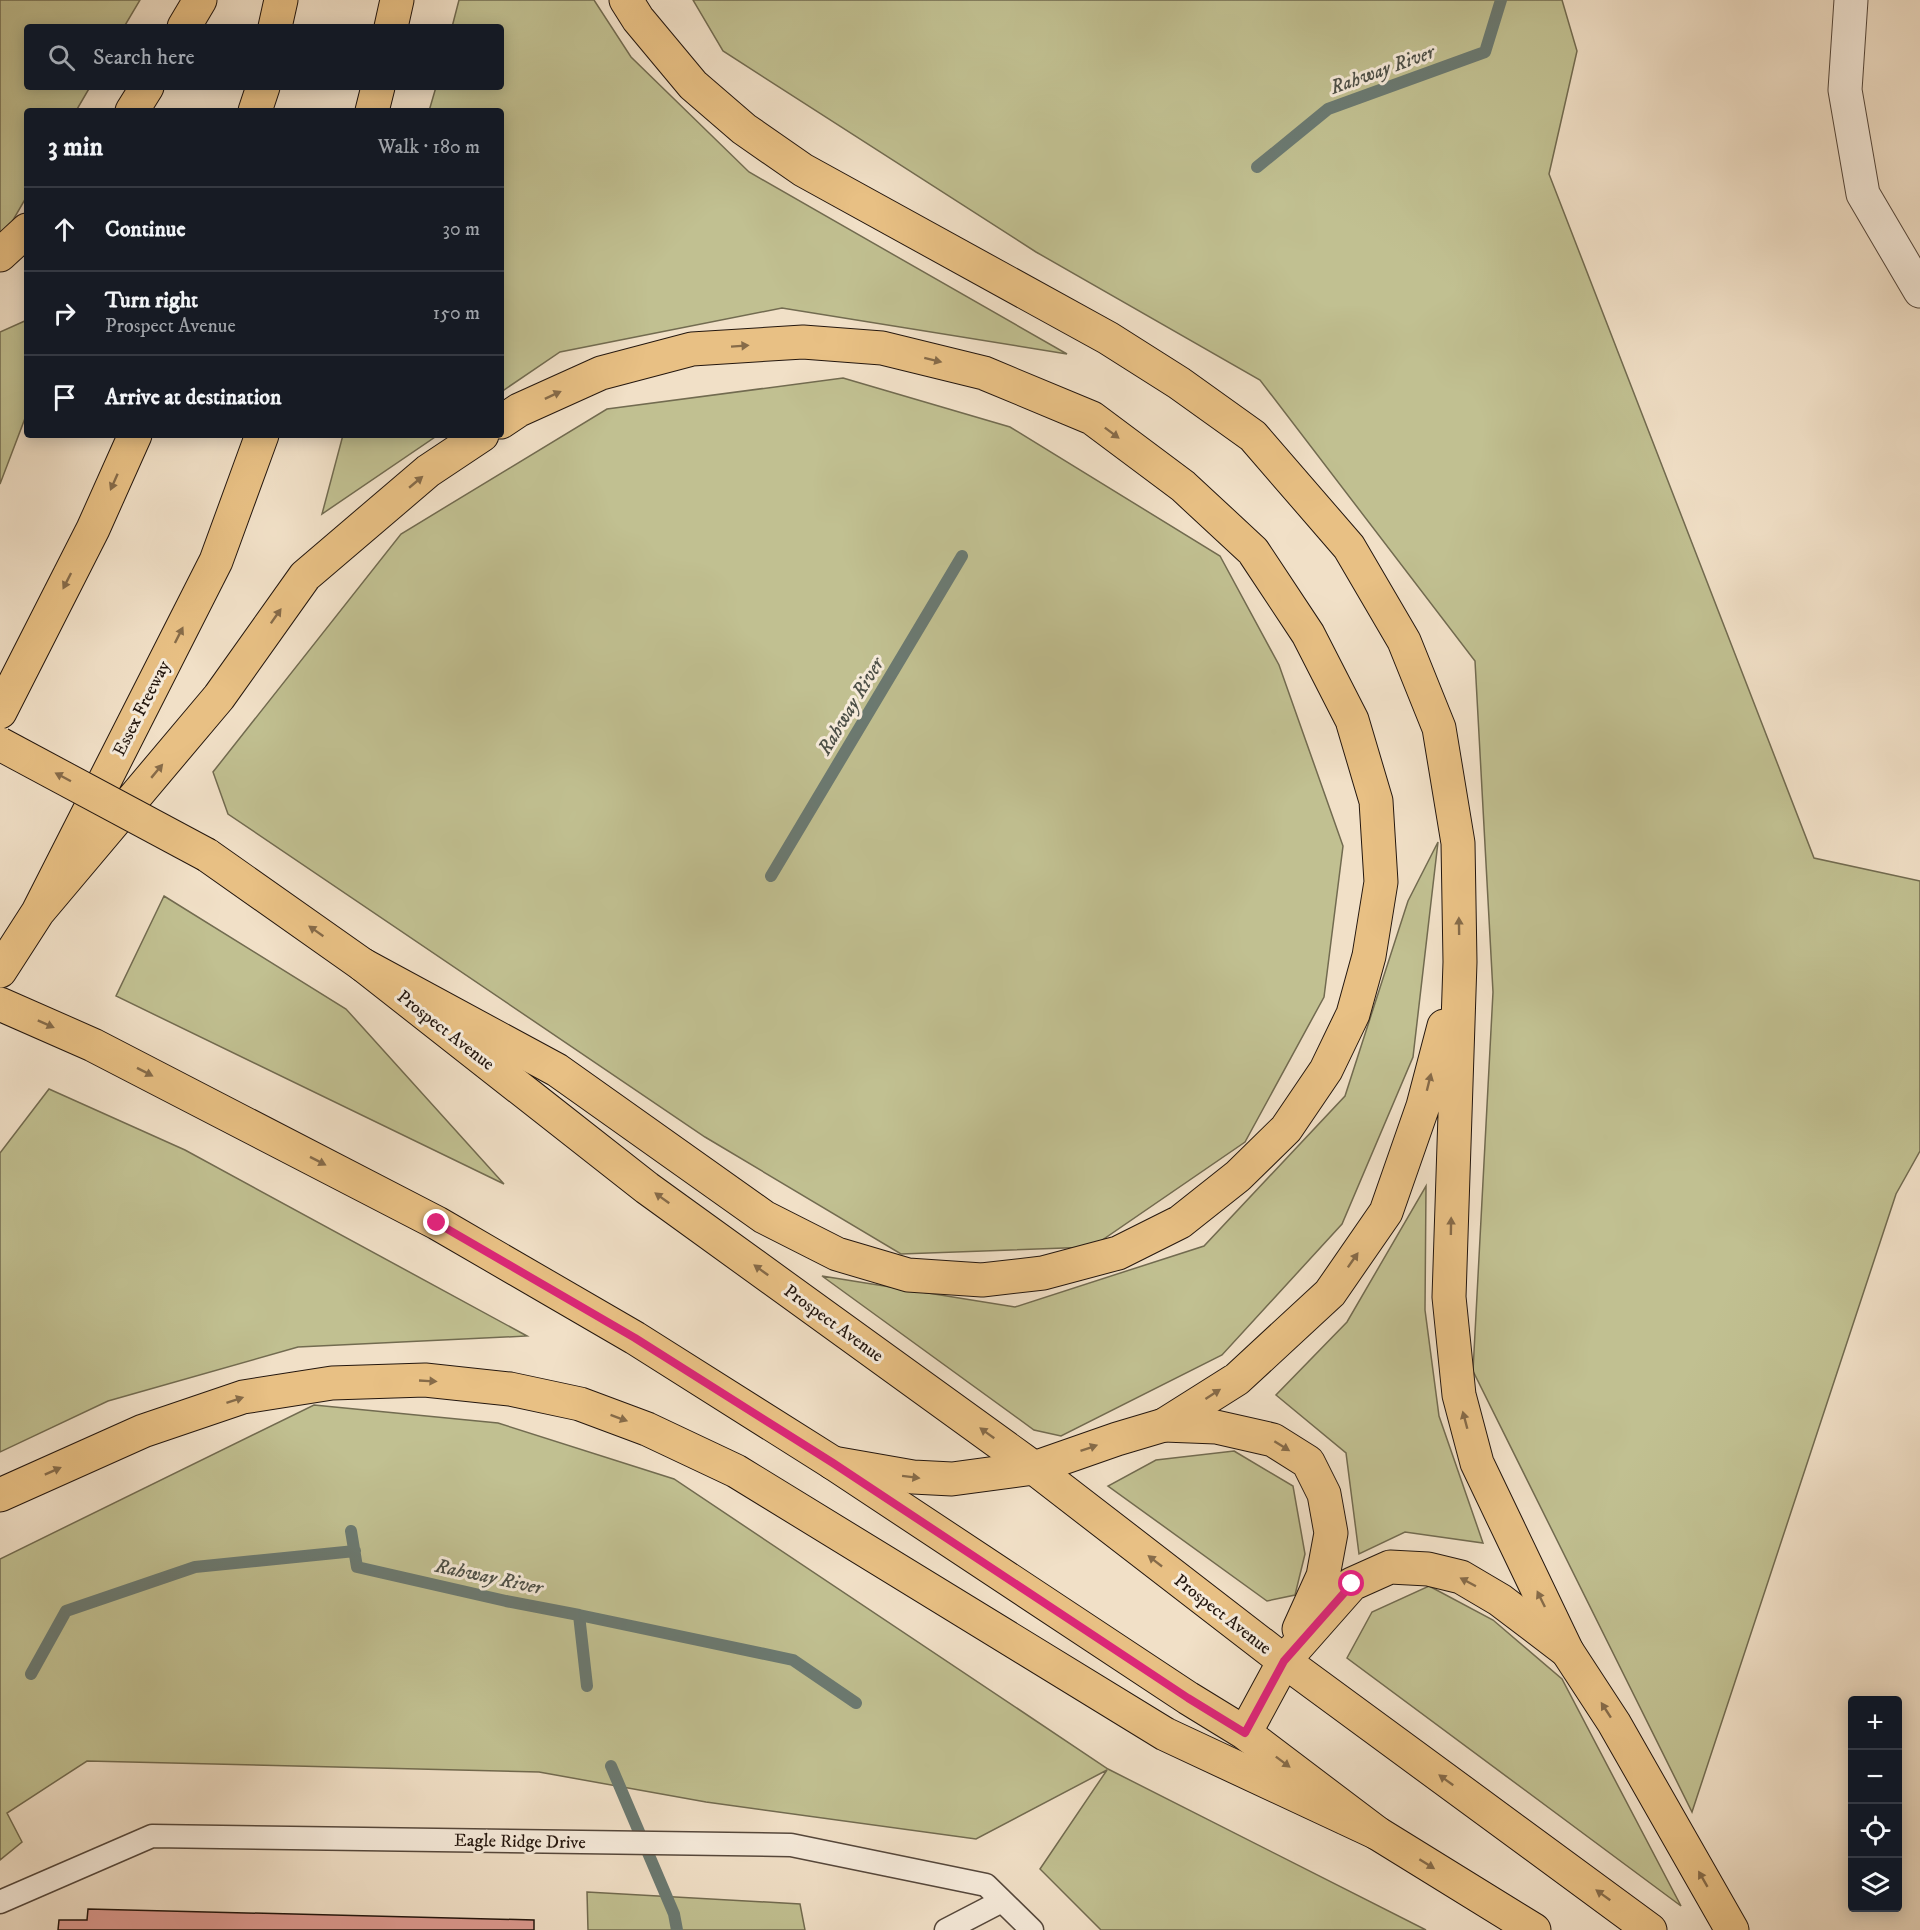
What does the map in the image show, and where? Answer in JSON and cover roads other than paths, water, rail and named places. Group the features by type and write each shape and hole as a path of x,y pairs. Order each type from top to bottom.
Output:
{"main road":[{"path":"186,24 200,0"},
{"path":"276,24 281,0"},
{"path":"392,24 397,0"},
{"path":"626,0 638,20 693,85 744,129 803,170 1108,338 1179,383 1253,436 1349,546 1404,641 1439,728 1458,843 1460,962 1449,1297 1459,1395 1477,1464 1567,1651 1614,1723 1732,1930"},
{"path":"134,108 145,90"},
{"path":"256,108 262,90"},
{"path":"373,108 377,90"},
{"path":"0,255 24,233"},
{"path":"363,965 557,1070 764,1217 837,1254 908,1275 982,1280 1043,1273 1118,1253 1180,1222 1238,1176 1286,1129 1326,1070 1353,1014 1369,956 1381,882 1376,801 1352,720 1308,634 1253,551 1183,486 1092,418 984,373 882,348 803,342 692,349 602,373 519,410 504,420"},
{"path":"0,712 93,528 134,438"},
{"name":"Essex Freeway","path":"0,971 38,912 216,561 261,438"},
{"path":"38,912 219,697 305,576 428,471 478,438"},
{"name":"Prospect Avenue","path":"0,744 207,855 363,965 647,1188 1034,1467 1284,1661 1650,1930"},
{"path":"833,1463 913,1478 952,1479 1034,1467 1164,1425 1237,1378 1330,1293 1386,1212 1423,1106 1460,962"},
{"path":"0,1004 93,1045 437,1223 635,1338 833,1463 1188,1698 1245,1733 1377,1833 1534,1930"},
{"path":"0,1495 143,1431 243,1397 332,1383 425,1380 510,1389 580,1404 647,1429 736,1471 1165,1734 1377,1833"},
{"path":"1164,1425 1216,1427 1273,1440 1308,1462 1324,1494 1331,1533 1323,1576 1284,1661 1245,1733"},
{"path":"1284,1661 1352,1584 1390,1567 1428,1569 1461,1577 1500,1600 1567,1651"}],"street":[{"path":"1851,0 1845,90 1863,194 1920,291"}],"lane":[{"name":"Eagle Ridge Drive","path":"0,1902 152,1836 765,1844 791,1845 986,1885 1032,1930"},
{"path":"946,1930 1002,1901"}],"waterway":[{"name":"Rahway River","path":"1257,167 1328,109 1485,52 1501,0"},
{"name":"Rahway River","path":"771,876 962,556"},
{"name":"Rahway River","path":"351,1531 357,1567 579,1615 587,1686"},
{"path":"31,1674 66,1611 195,1567 355,1551"},
{"path":"579,1615 793,1660 856,1703"},
{"name":"Rahway River","path":"611,1766 674,1914 677,1930"}]}
